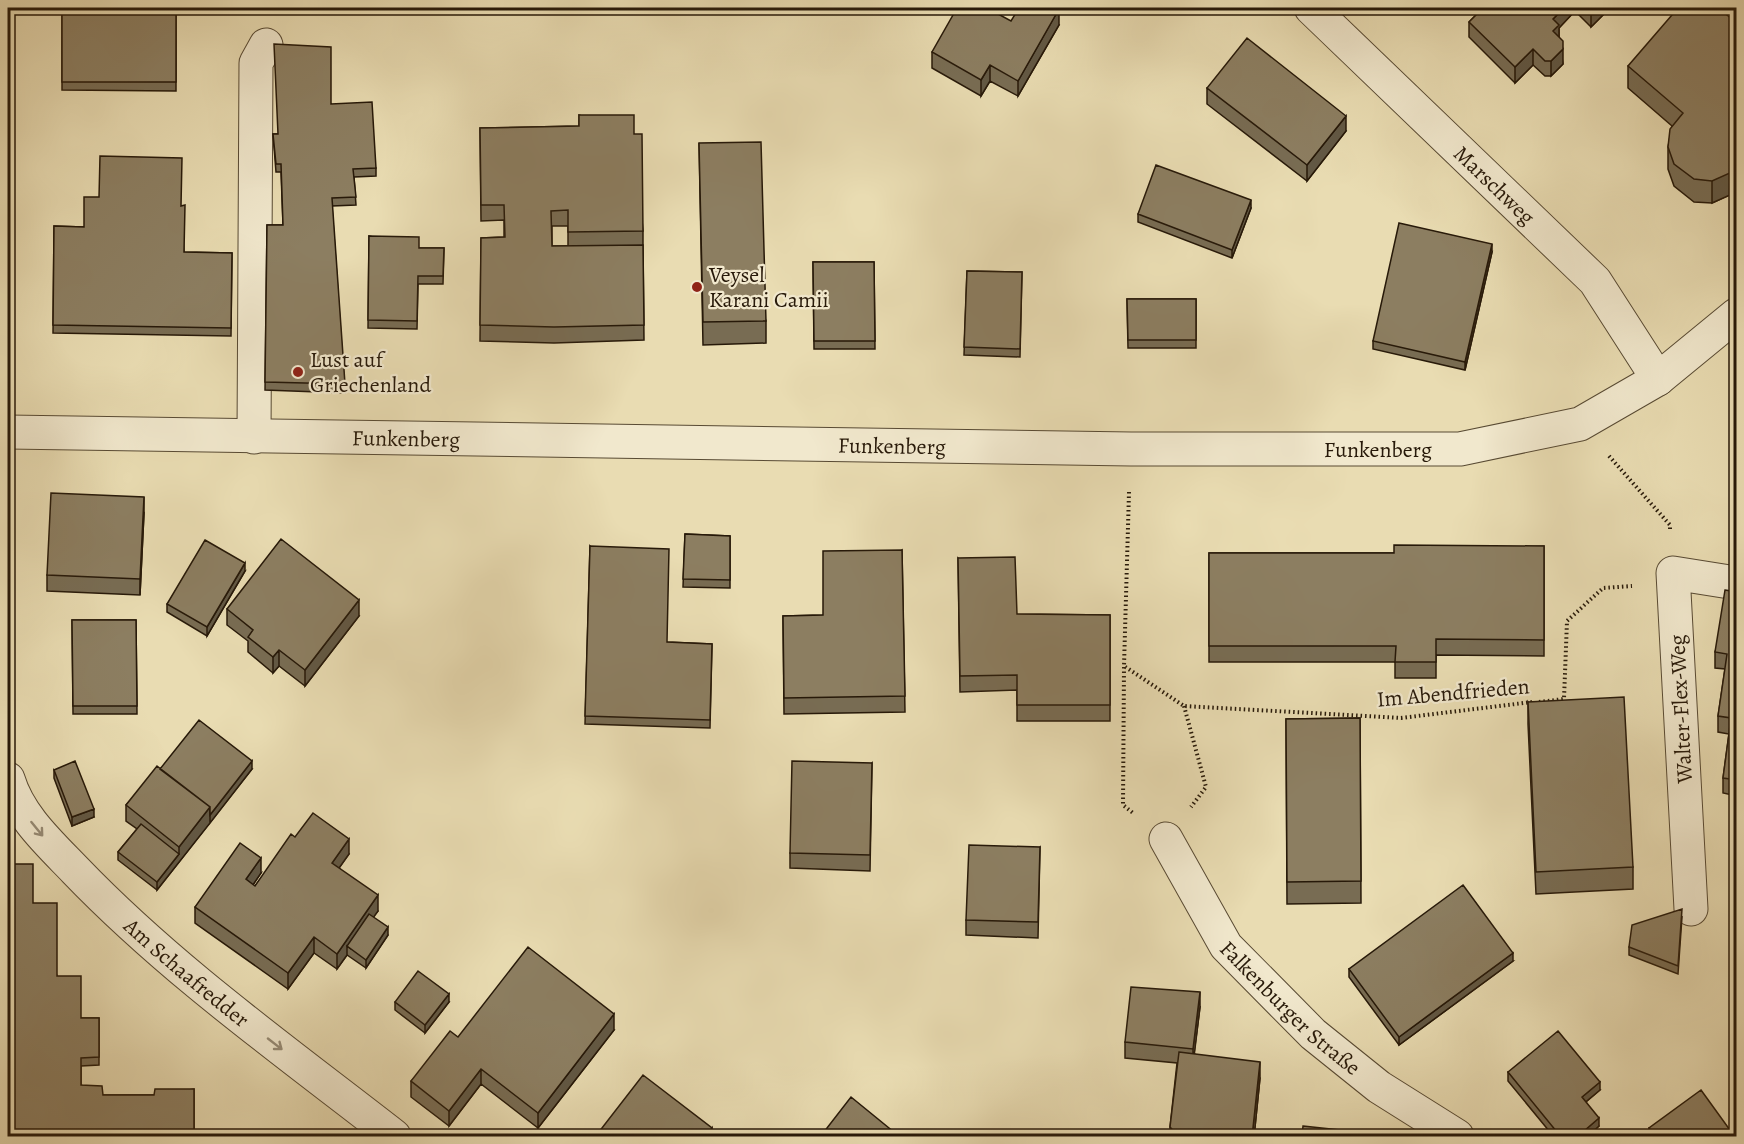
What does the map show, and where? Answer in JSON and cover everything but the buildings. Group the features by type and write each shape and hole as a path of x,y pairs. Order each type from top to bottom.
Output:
{"street":[{"name":"Marschweg","path":"1311,8 1595,281 1658,379"},
{"path":"254,437 256,63 266,45"},
{"name":"Funkenberg","path":"8,432 1131,449 1460,449 1580,424 1658,379 1737,315"},
{"path":"1673,578 1737,583"},
{"name":"Walter-Flex-Weg","path":"1673,578 1691,909"},
{"name":"Am Schaafredder","path":"8,779 10,788 34,827 95,891 179,969 394,1137"},
{"name":"Falkenburger Straße","path":"1166,839 1226,946 1313,1034 1379,1087 1457,1137"}],"path":[{"path":"1580,424 1670,525 1673,578"},
{"path":"1124,666 1184,706 1206,787 1166,839 1123,805 1124,666 1131,449"},
{"name":"Im Abendfrieden","path":"1184,706 1401,718 1564,699 1567,621 1603,588 1673,578"}],"place":[{"name":"Veysel Karani Camii","path":"697,287"},
{"name":"Lust auf Griechenland","path":"298,372"}]}
